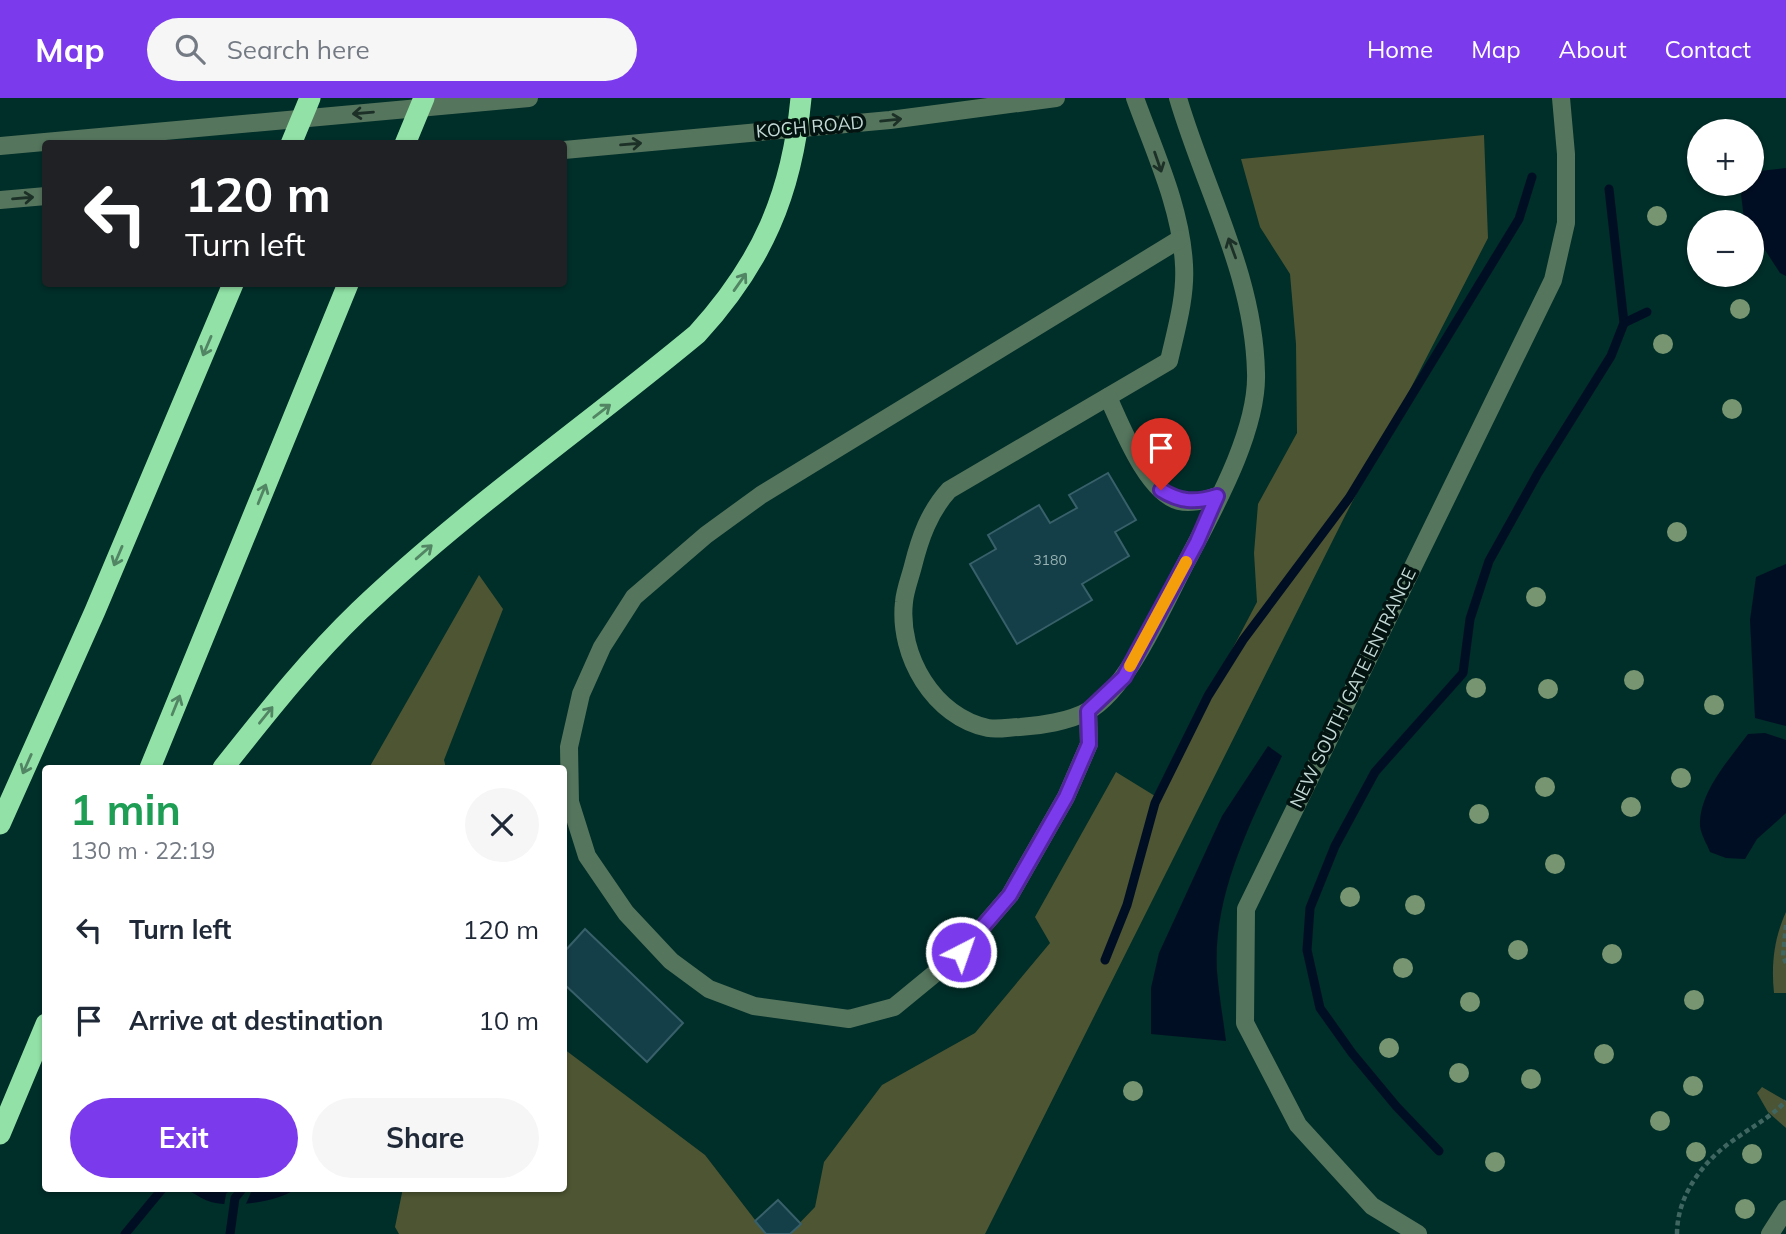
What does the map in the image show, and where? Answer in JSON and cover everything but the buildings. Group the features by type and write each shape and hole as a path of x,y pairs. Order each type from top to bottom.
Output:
{"highway":[{"path":"293,140 310,98"},
{"path":"407,140 424,98"},
{"path":"225,765 309,663 358,612 460,520 697,334 725,304 746,274 765,236 795,154 801,98"},
{"path":"0,824 95,611 232,287"},
{"path":"151,765 347,287"},
{"path":"0,1134 42,1033"},
{"path":"12,1103 42,1056"}],"street":[{"path":"66,140 529,98"},
{"name":"KOCH ROAD","path":"567,150 970,111 1056,98"},
{"path":"1135,98 1173,203 1184,265 1181,310 1169,361 949,491 934,507 930,516 918,546 904,602 905,642 921,679 950,712 989,728 1034,726 1088,711 1124,677 1197,542 1217,496 1231,473 1248,428 1256,376 1251,313 1241,273 1202,172 1178,98"},
{"name":"NEW SOUTH GATE ENTRANCE","path":"1418,1234 1372,1206 1298,1125 1245,1023 1246,909 1553,280 1566,223 1566,154 1561,98"},
{"path":"0,146 42,142"},
{"path":"0,200 42,196"},
{"path":"1088,711 1089,744 1066,797 1010,895 961,952 894,1007 849,1019 754,1006 709,989 671,961 626,913 587,856 570,802 569,747 581,694 602,647 634,597 706,535 761,495 1180,239"},
{"path":"1108,397 1124,432 1161,490 1179,501 1204,501 1217,496"},
{"path":"1770,1234 1786,1209"}],"path":[{"path":"1786,925 1783,956 1786,963"},
{"path":"1677,1234 1678,1216 1685,1197 1704,1167 1786,1101"}],"green space":[{"path":"1484,135 1488,238 1346,514 985,1234 789,1234 815,1207 824,1162 882,1085 975,1033 1050,943 1035,917 1116,772 1155,796 1257,602 1254,553 1258,504 1297,433 1296,344 1290,274 1260,227 1241,159"},
{"path":"479,575 503,609 444,760 445,765 371,765"},
{"path":"1786,912 1786,993 1774,993 1774,952"},
{"path":"567,1051 705,1155 766,1234 399,1234 395,1227 402,1192 567,1192"},
{"path":"1762,1087 1786,1101 1786,1128 1768,1112 1757,1093"}],"water":[{"path":"1786,168 1786,276 1780,273 1764,248 1764,210 1743,210 1741,196 1764,196 1764,171"},
{"path":"1786,564 1786,726 1755,718 1750,620 1756,577"},
{"path":"1765,733 1786,740 1786,813 1757,839 1745,859 1726,858 1710,852 1700,826 1704,801 1724,766 1748,734"},
{"path":"1268,746 1282,756 1236,860 1227,887 1217,942 1217,971 1226,1041 1151,1034 1151,988 1159,953 1222,816"},
{"path":"191,1192 291,1192 256,1203 221,1204"}],"pier":[{"path":"251,1192 245,1206 224,1206 226,1194"}],"waterway":[{"path":"1105,960 1127,905 1155,803 1208,696 1243,640 1349,498 1519,219 1532,177"},
{"path":"1439,1151 1396,1106 1352,1053 1320,1008 1307,950 1310,908 1335,846 1375,772 1463,673 1470,619 1489,561 1538,473 1611,356 1624,323 1609,189"},
{"path":"1624,323 1647,312"},
{"path":"125,1234 160,1192"},
{"path":"230,1234 235,1198 240,1192"}],"slow traffic":[{"path":"1130,666 1186,562"}],"route":[{"path":"961,952 1010,895 1066,797 1089,744 1088,711 1124,677 1197,542 1217,496 1204,501 1179,501 1161,490"}]}
